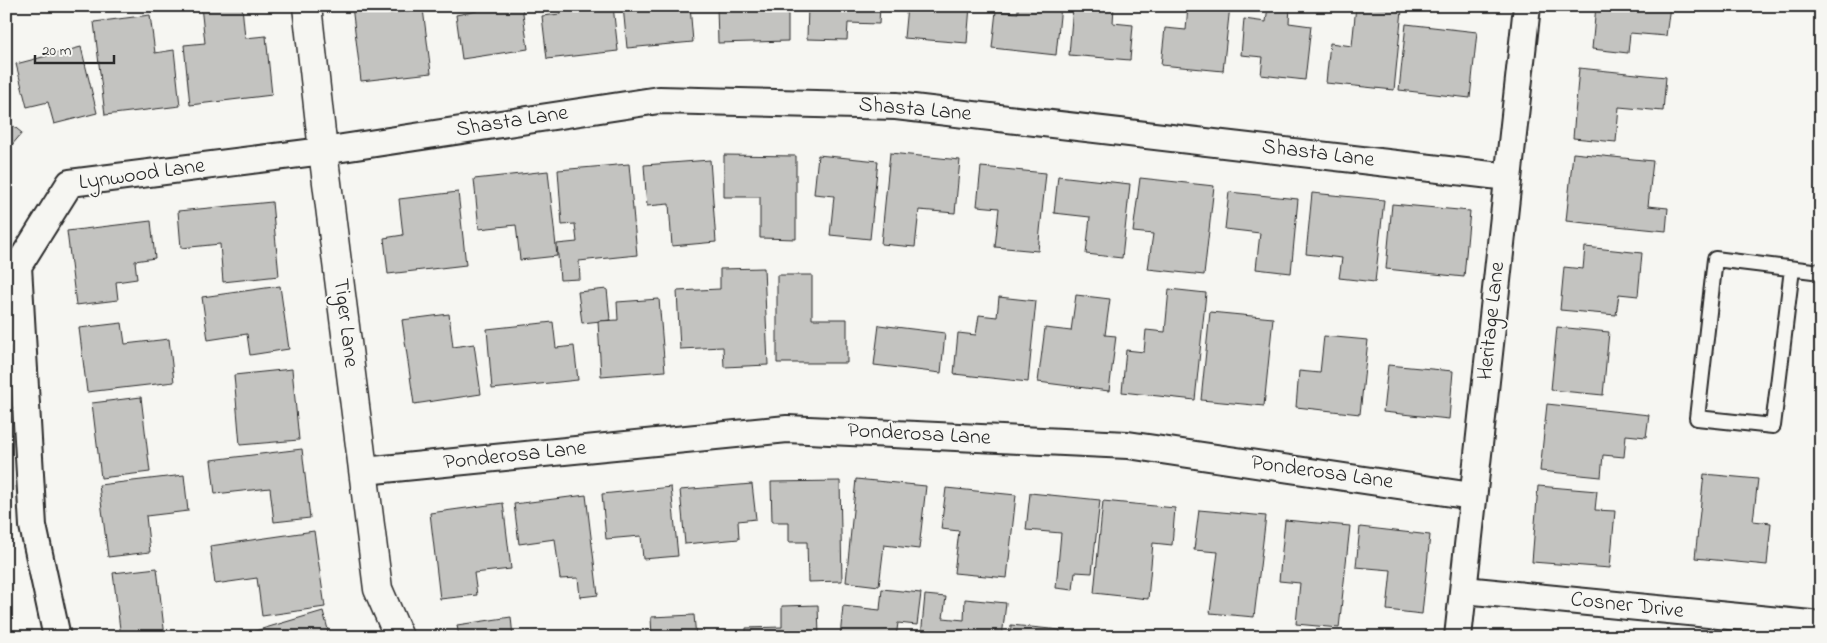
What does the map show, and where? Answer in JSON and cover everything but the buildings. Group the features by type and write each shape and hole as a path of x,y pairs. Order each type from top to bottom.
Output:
{"street":[{"name":"Tiger Lane","path":"307,6 323,151 378,589 399,637"},
{"name":"Heritage Lane","path":"1458,637 1527,6"},
{"name":"Shasta Lane","path":"323,151 659,100 679,100 896,106 1508,176"},
{"name":"Lynwood Lane","path":"57,637 33,526 18,266 70,183 323,151"},
{"name":"Ponderosa Lane","path":"364,471 787,429 1128,445 1472,496"},
{"name":"Cosner Drive","path":"1464,590 1786,629 1821,625"}],"lane":[{"path":"1792,269 1773,426 1697,418 1715,259 1821,272"}]}
